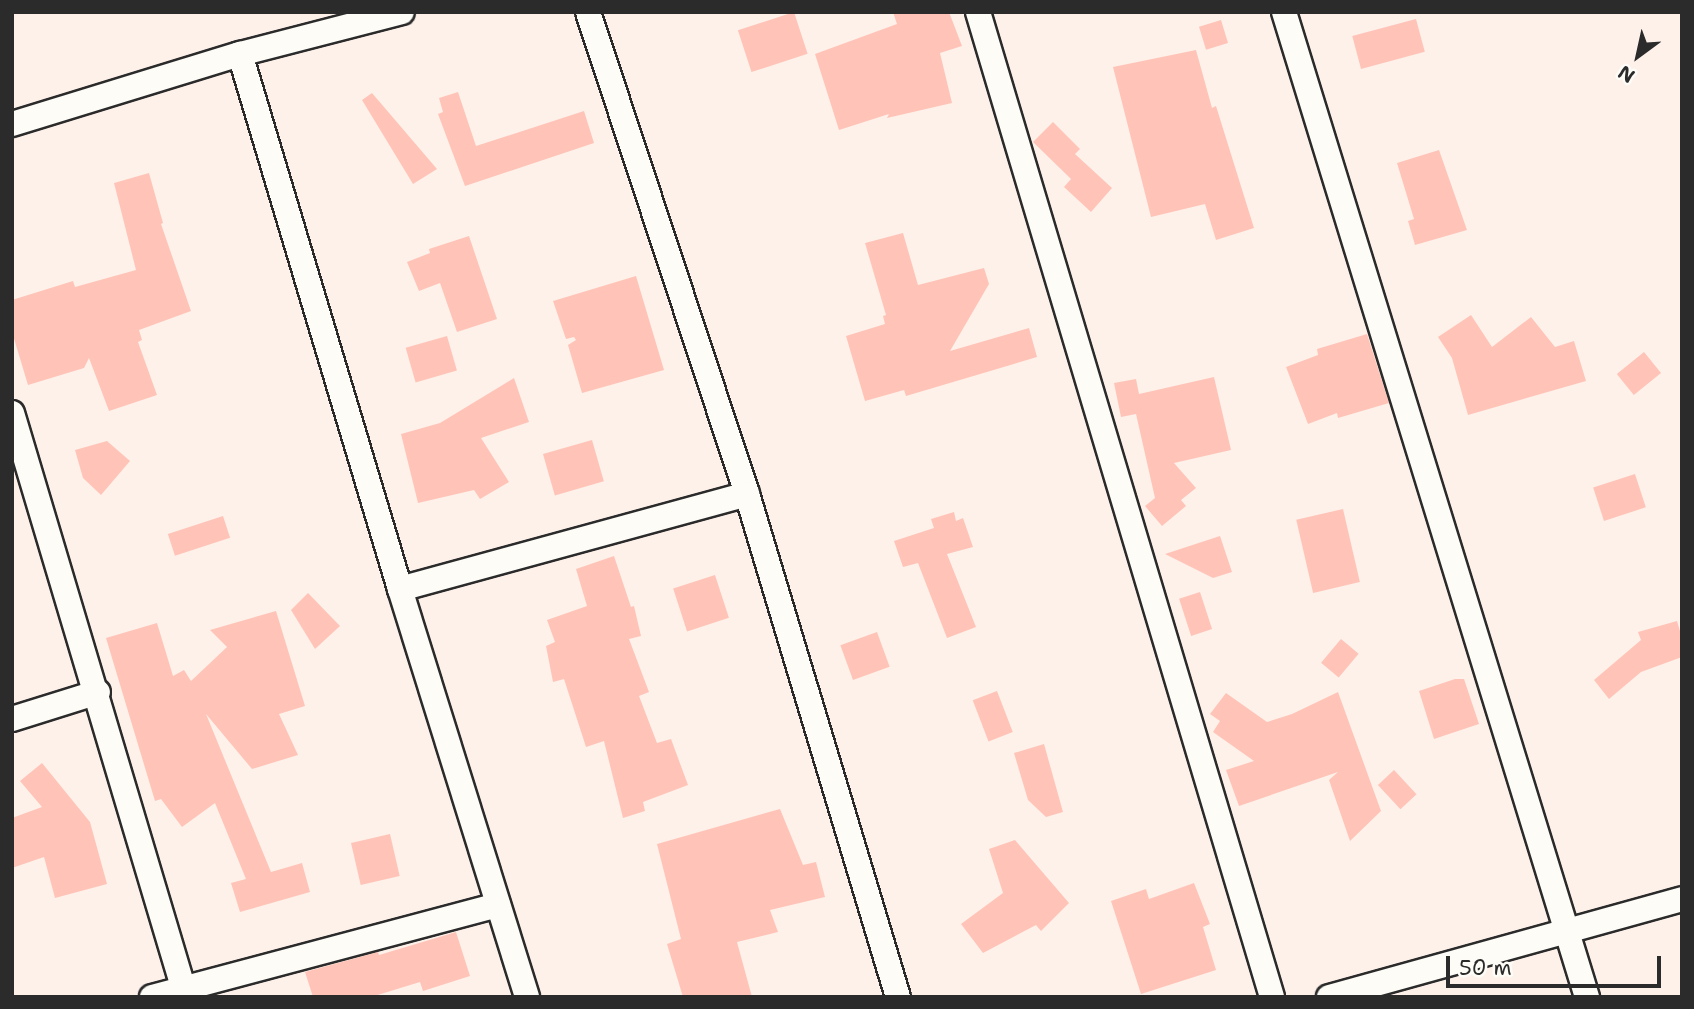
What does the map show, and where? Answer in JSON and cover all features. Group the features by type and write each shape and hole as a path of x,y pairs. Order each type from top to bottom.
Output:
{"street":[{"path":"12,124 240,54 402,12"},
{"path":"588,12 747,494 898,997"},
{"path":"978,12 1272,997"},
{"path":"1284,12 1587,997"},
{"path":"240,54 400,589 527,997"},
{"path":"12,413 98,692 185,992"},
{"path":"400,589 747,494"},
{"path":"12,719 98,692"},
{"path":"1329,997 1682,899"},
{"path":"152,997 185,992 498,905"}],"building":[{"path":"794,12 808,54 751,72 738,30"},
{"path":"893,12 949,12 962,46 940,53 952,103 887,118 889,114 839,130 815,54 897,24"},
{"path":"1416,19 1425,52 1361,69 1352,36"},
{"path":"1221,20 1228,43 1206,50 1199,27"},
{"path":"1196,50 1212,108 1216,106 1254,228 1216,240 1205,204 1151,217 1113,67"},
{"path":"458,92 476,146 584,111 594,143 465,186 438,114 443,112 439,98"},
{"path":"372,93 437,169 413,184 362,100"},
{"path":"1053,122 1080,149 1075,154 1112,188 1091,212 1064,187 1071,179 1033,142"},
{"path":"1439,150 1467,230 1415,245 1408,221 1414,219 1397,163"},
{"path":"149,173 163,223 161,224 191,311 139,330 142,340 138,342 157,395 109,411 89,358 84,368 28,385 12,332 12,300 73,281 75,287 136,270 114,183"},
{"path":"903,233 918,285 984,268 989,284 950,351 1029,328 1037,357 906,396 904,390 865,401 846,336 885,324 883,316 886,315 865,243"},
{"path":"469,236 497,319 457,332 440,283 419,291 407,262 430,253 429,249"},
{"path":"636,276 664,370 582,393 568,345 576,340 574,337 566,339 553,301"},
{"path":"1471,315 1492,347 1531,317 1555,347 1574,341 1586,381 1468,415 1452,358 1438,337"},
{"path":"1367,334 1389,403 1338,418 1337,413 1308,424 1286,367 1318,355 1317,349"},
{"path":"447,336 457,371 416,382 406,348"},
{"path":"1644,352 1661,373 1634,395 1617,374"},
{"path":"1214,377 1231,450 1174,463 1196,488 1181,500 1186,506 1162,526 1145,506 1155,498 1136,414 1121,417 1114,383 1136,379 1139,394"},
{"path":"514,378 529,422 481,438 509,482 480,499 474,490 418,503 401,434 440,423"},
{"path":"592,440 604,481 555,495 543,454"},
{"path":"107,441 130,461 101,495 83,478 75,450"},
{"path":"1635,474 1646,507 1604,521 1593,488"},
{"path":"1343,509 1360,582 1313,593 1296,520"},
{"path":"954,512 956,521 963,518 973,547 947,554 976,627 947,638 918,563 903,567 894,541 934,528 931,519"},
{"path":"223,516 230,538 175,556 168,534"},
{"path":"1220,536 1232,572 1213,578 1165,554"},
{"path":"614,556 631,607 634,606 641,636 629,639 649,692 639,696 657,743 671,739 688,785 643,802 645,811 623,818 604,741 586,747 564,679 553,682 546,646 555,642 547,620 587,606 576,569"},
{"path":"715,575 729,618 687,631 673,589"},
{"path":"1200,592 1212,629 1191,636 1179,599"},
{"path":"308,593 340,626 315,649 291,610"},
{"path":"276,611 305,706 279,714 298,755 252,769 206,714 271,872 302,863 310,892 240,912 231,883 246,879 215,803 182,827 161,799 155,801 106,638 157,623 173,676 184,670 191,681 227,647 210,630"},
{"path":"1677,621 1682,638 1682,657 1641,672 1609,699 1594,680 1641,640 1638,632"},
{"path":"877,632 890,667 853,680 840,645"},
{"path":"1341,639 1359,654 1339,678 1321,663"},
{"path":"1455,679 1464,679 1479,724 1434,739 1419,691"},
{"path":"997,691 1013,732 988,741 973,700"},
{"path":"1338,692 1381,811 1350,841 1329,780 1338,772 1239,806 1226,770 1254,761 1213,732 1220,721 1210,714 1226,693 1267,722 1292,714"},
{"path":"1044,744 1063,812 1046,817 1028,800 1014,753"},
{"path":"42,763 90,822 107,884 55,898 44,857 12,868 12,818 42,807 20,781"},
{"path":"1394,770 1417,794 1400,809 1378,785"},
{"path":"780,809 803,865 816,862 825,897 770,910 778,932 737,942 752,997 683,997 667,944 681,939 657,844"},
{"path":"390,834 400,876 361,885 351,843"},
{"path":"1015,840 1069,903 1041,931 1036,925 983,953 961,924 1003,893 989,849"},
{"path":"1194,883 1210,924 1203,927 1216,970 1141,994 1111,901 1146,889 1149,899"},
{"path":"456,932 470,976 423,991 420,982 371,997 313,997 305,972 378,952 379,955"}]}
